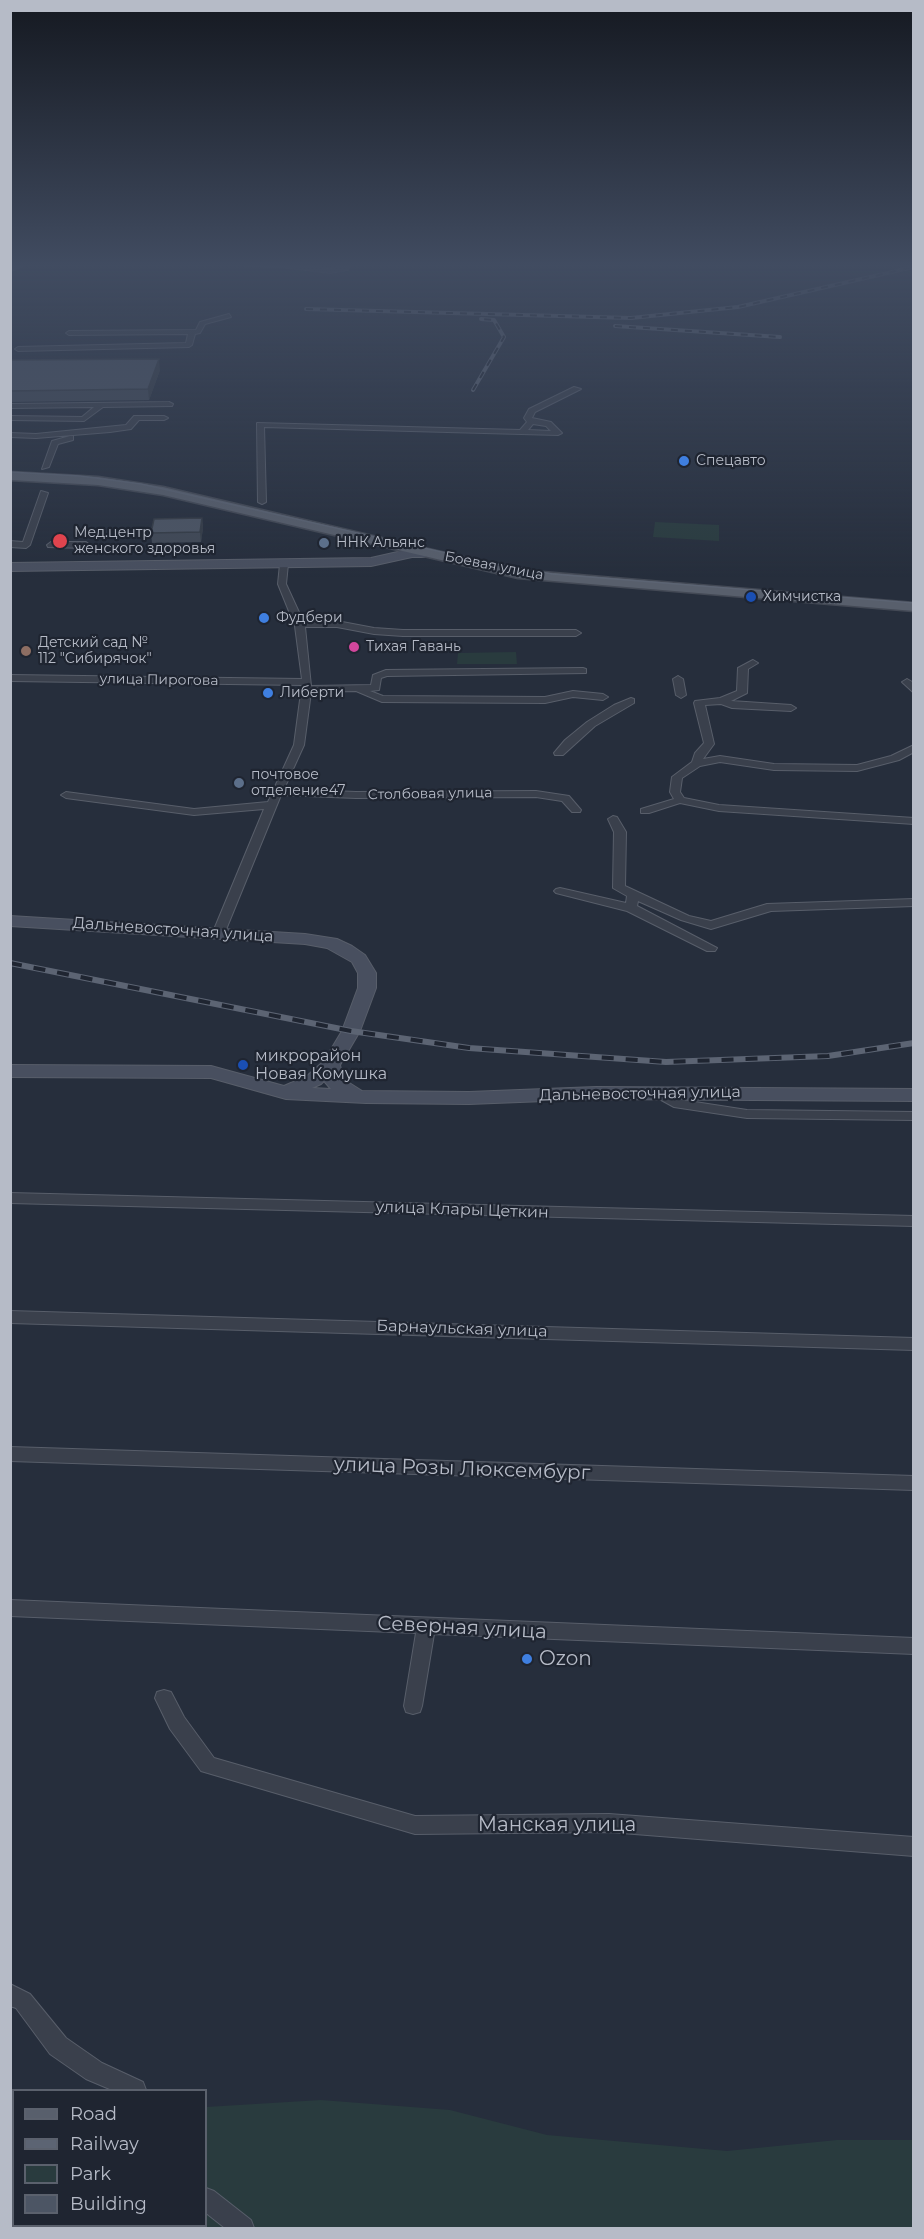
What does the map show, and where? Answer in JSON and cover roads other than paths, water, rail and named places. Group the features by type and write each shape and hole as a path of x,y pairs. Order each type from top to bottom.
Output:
{"main road":[{"name":"Боевая улица","path":"10,467 45,467 152,478 522,561 555,566 914,595"},
{"name":"Боевая улица","path":"10,476 69,478 132,486 518,573 914,607"}],"street":[{"path":"531,422 528,418 537,407 577,389"},
{"path":"10,406 169,404"},
{"path":"10,418 84,419 100,406"},
{"path":"10,435 36,436 110,430 128,427 137,418 164,418"},
{"path":"524,430 531,422"},
{"path":"262,502 260,424 558,433 548,424 531,422"},
{"path":"468,425 524,430 533,433"},
{"path":"412,430 418,439"},
{"path":"444,440 450,438 453,431"},
{"path":"45,467 54,442 74,437 102,436"},
{"path":"10,544 26,545 44,493"},
{"path":"51,545 86,545"},
{"path":"370,562 398,554 400,550 392,545"},
{"path":"10,567 370,562 411,553 425,553"},
{"path":"219,932 299,745 307,685 299,624 282,584 284,564"},
{"path":"299,624 337,624 374,631 403,633 576,633"},
{"path":"697,763 700,753 709,744 699,703 722,701 741,693 743,668 753,663"},
{"path":"355,688 376,688 376,677 386,673 583,671"},
{"name":"улица Пирогова","path":"10,678 355,688"},
{"path":"678,679 681,695"},
{"path":"355,688 382,699 545,700 573,694 603,697"},
{"path":"559,753 591,724 632,701"},
{"path":"722,701 732,705 791,708"},
{"path":"680,800 675,792 676,777 697,763 720,759 774,767 857,768 895,758 914,748"},
{"name":"Столбовая улица","path":"278,792 356,795 536,794 565,798 576,810"},
{"path":"66,795 194,812 272,806"},
{"path":"645,811 680,800 731,809 914,821"},
{"path":"613,819 620,832 620,888 686,918 711,925 771,908 914,903"},
{"path":"560,891 630,908 711,948"},
{"path":"630,908 633,894"},
{"name":"Дальневосточная улица","path":"10,921 305,939 331,943 346,950 359,959 367,973 368,988 351,1030 331,1065 314,1080 286,1093"},
{"name":"Дальневосточная улица","path":"331,1065 334,1082 348,1092 366,1097"},
{"name":"Дальневосточная улица","path":"10,1071 211,1072 286,1093 366,1097 469,1098 659,1093 914,1095"},
{"path":"659,1093 679,1104 747,1114 914,1116"},
{"name":"улица Клары Цеткин","path":"10,1198 914,1221"},
{"name":"Барнаульская улица","path":"10,1317 914,1344"},
{"name":"улица Розы Люксембург","path":"10,1455 36,1454 914,1484"},
{"name":"Северная улица","path":"10,1608 914,1646"},
{"path":"413,1706 426,1626"},
{"name":"Манская улица","path":"164,1698 177,1723 208,1765 415,1825 609,1822 914,1847"},
{"path":"10,1994 23,2001 58,2046 94,2071 131,2089"},
{"path":"207,2200 243,2229"}],"tram line":[{"path":"10,472 80,476 141,484 486,562 552,574 914,603"}],"railway":[{"path":"473,390 486,368"},
{"path":"10,963 351,1031 469,1048 666,1062 828,1056 914,1043"}],"place":[{"name":"Спецавто","path":"684,461"},
{"name":"Мед.центр женского здоровья","path":"60,541"},
{"name":"ННК Альянс","path":"324,543"},
{"name":"Химчистка","path":"751,597"},
{"name":"Фудбери","path":"264,618"},
{"name":"Тихая Гавань","path":"354,647"},
{"name":"Детский сад № 112 \"Сибирячок\"","path":"26,651"},
{"name":"Либерти","path":"268,693"},
{"name":"почтовое отделение47","path":"239,783"},
{"name":"микрорайон Новая Комушка","path":"243,1065"},
{"name":"Ozon","path":"527,1659"}]}
